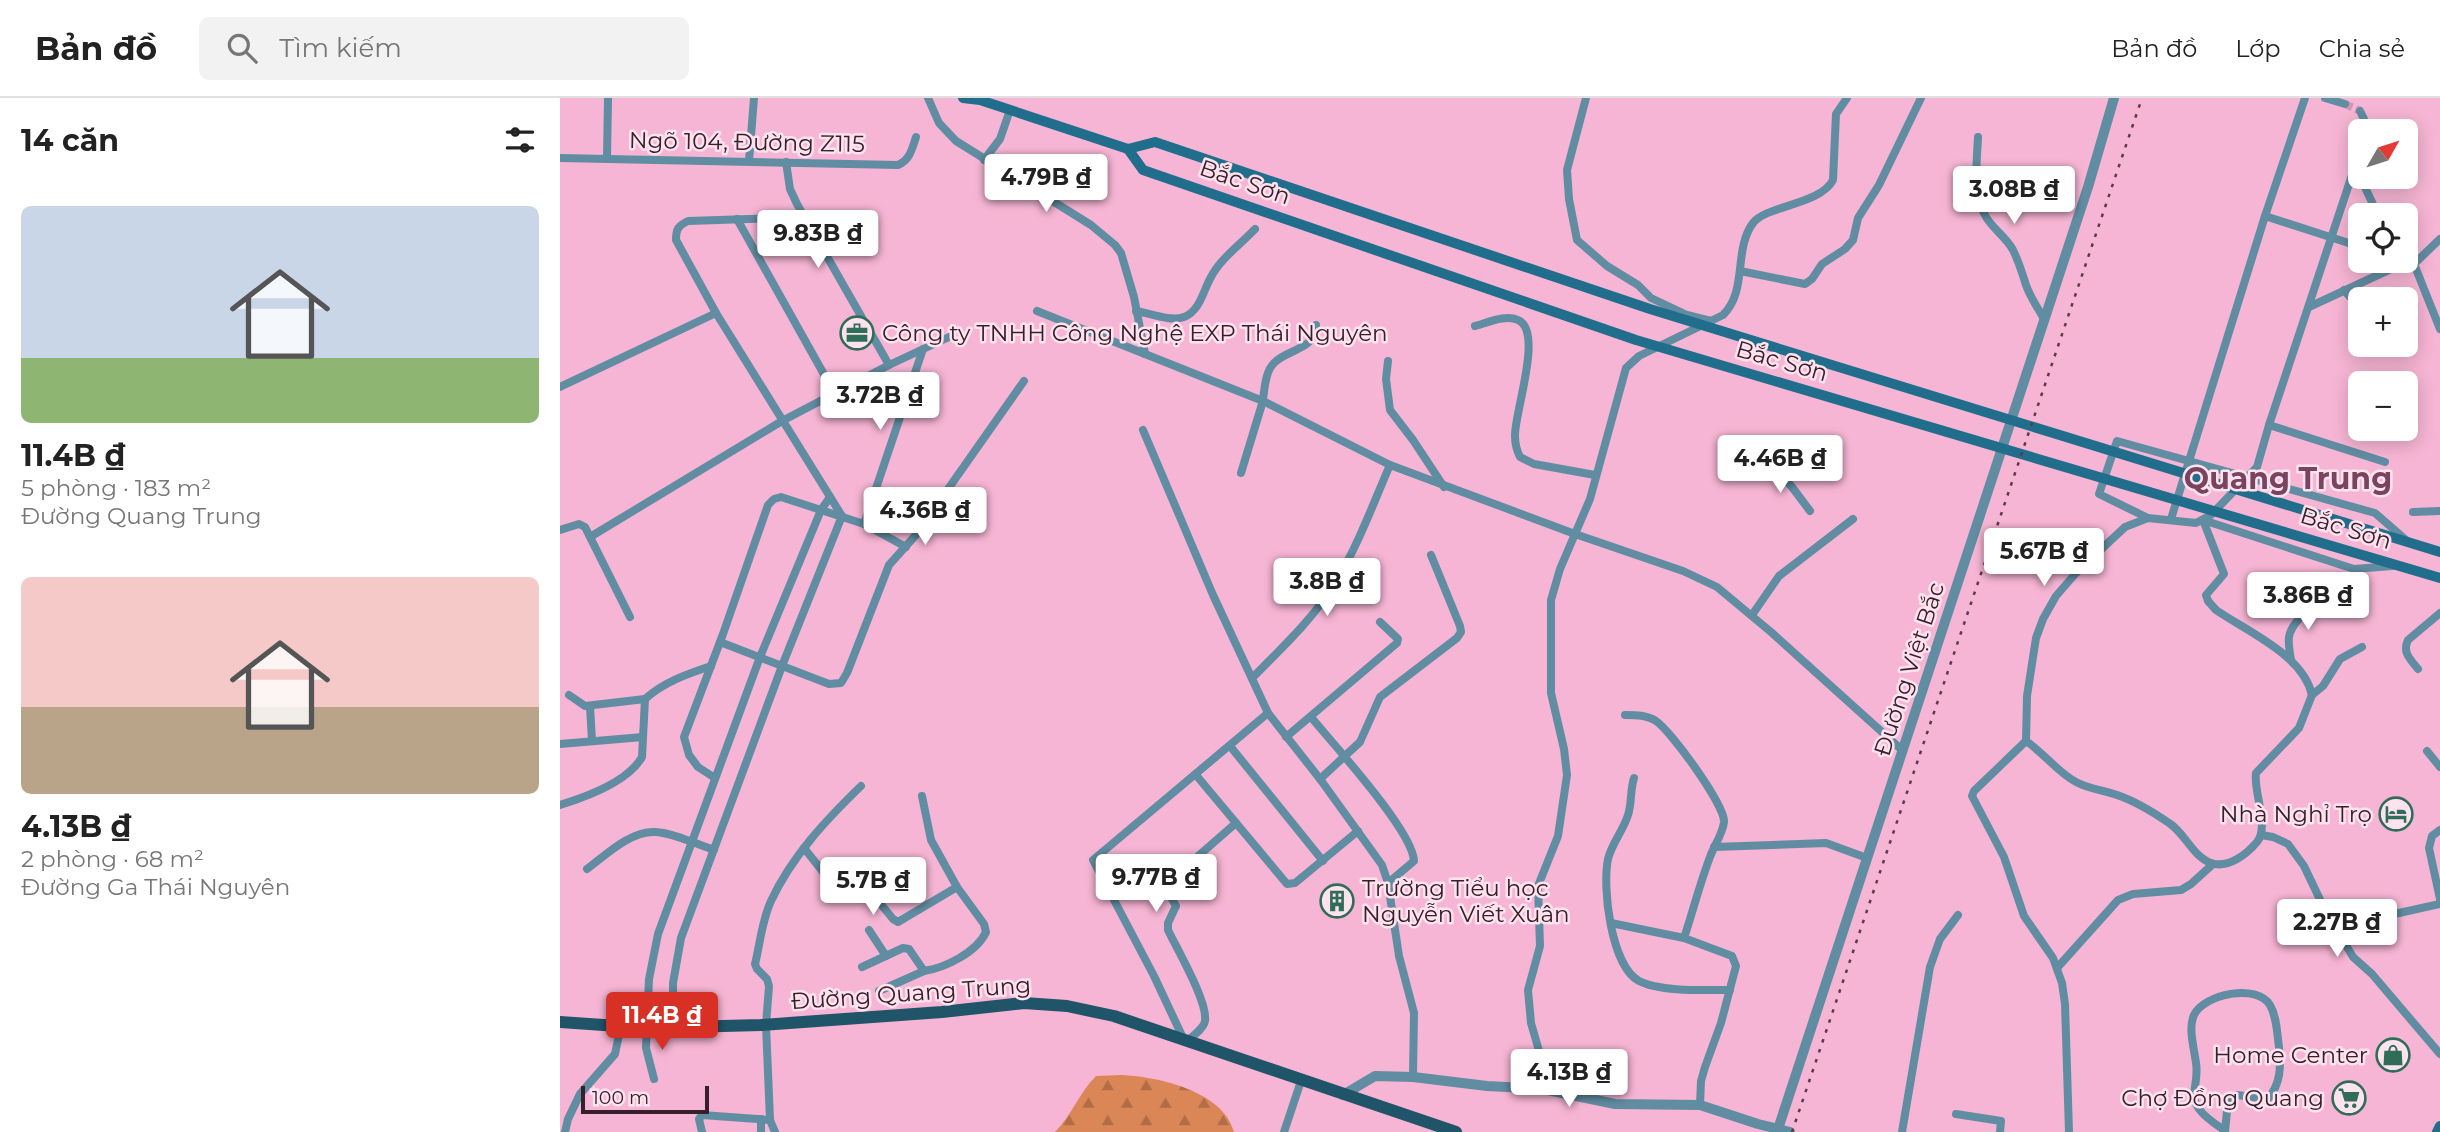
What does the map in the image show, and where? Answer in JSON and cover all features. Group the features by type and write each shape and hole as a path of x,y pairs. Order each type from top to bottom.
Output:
{"main road":[{"name":"Bắc Sơn","path":"963,98 981,99 1128,149 1155,142 1650,309 2440,552"},
{"name":"Bắc Sơn","path":"1128,149 1143,170 1636,340 2440,578"},
{"name":"Đường Quang Trung","path":"560,1022 673,1028 766,1025 1024,1003 1067,1006 1114,1016 1455,1132"},
{"path":"2437,1132 2440,1126"}],"street":[{"path":"607,158 608,98"},
{"path":"749,161 754,98"},
{"path":"928,98 944,131 956,141 1091,225 1115,245 1121,254 1145,354"},
{"path":"1586,98 1567,170 1569,199 1577,240 1607,266 1638,285 1651,298 1687,315 1711,321"},
{"path":"1543,1089 1542,1061 1531,1023 1528,990 1540,946 1538,886 1561,826 1567,775 1549,678 1551,600 1560,569 1590,499 1629,365 1639,356 1723,315 1733,303 1745,242 1757,219 1830,187 1833,180 1836,114 1847,98"},
{"path":"1740,271 1805,284 1822,264 1849,246 1858,218 1879,185 1921,98"},
{"name":"Đường Việt Bắc","path":"1777,1130 2088,187 2114,98"},
{"path":"2171,519 2265,216 2305,98"},
{"path":"2325,98 2345,104"},
{"path":"984,160 1000,139 1010,110"},
{"path":"2360,111 2364,119"},
{"name":"Ngõ 104, Đường Z115","path":"560,158 898,165 909,156 916,137"},
{"path":"1978,137 1976,169 1983,210 1986,218 2001,232 2012,250 2024,274 2027,287 2044,318"},
{"path":"786,162 790,189 889,365"},
{"path":"2348,187 2269,425 2261,459 2246,478 2225,502 2203,520 2190,523 2148,518 2099,494 2117,441 2189,460 2246,478 2375,513 2408,542"},
{"path":"2265,216 2348,243"},
{"path":"805,217 688,221 676,230 676,240 716,313 842,516"},
{"path":"737,219 835,394"},
{"path":"1136,310 1182,319 1191,314 1211,276 1255,229"},
{"path":"2418,255 2440,239"},
{"path":"2309,306 2383,273"},
{"path":"2414,273 2437,313 2440,329"},
{"path":"2344,290 2348,295"},
{"path":"1037,311 1263,401 1390,465 1702,579 1717,587 1752,615 1902,750"},
{"path":"560,387 716,313"},
{"path":"1475,326 1511,318 1519,320 1525,326 1529,344 1514,435 1520,457 1534,464 1595,475"},
{"path":"1241,473 1263,401 1269,369 1282,356 1304,347 1312,339 1316,325"},
{"path":"590,537 782,421 949,337"},
{"path":"864,524 923,349"},
{"path":"1388,361 1386,386 1390,410 1444,486"},
{"path":"720,642 829,684 841,682 847,673 889,565 946,494 1024,381"},
{"path":"2269,425 2385,462"},
{"path":"1143,430 1213,595 1268,713 1382,865 1388,883 1399,956 1414,1013 1413,1077"},
{"path":"1770,462 1793,486 1810,511"},
{"path":"1252,678 1308,620 1336,582 1363,529 1390,465"},
{"path":"654,1079 646,1048 649,979 658,934 760,657 821,510 830,496"},
{"path":"715,778 698,767 690,755 684,737 768,505 781,497 864,524 906,547"},
{"path":"2413,512 2440,511"},
{"path":"673,1028 673,983 681,939 782,666 842,516"},
{"path":"2069,1132 2066,1004 2057,968 2049,951 2024,916 2004,857 1972,796 2026,741 2027,695 2036,638 2051,603 2076,573 2116,534 2125,527 2148,518"},
{"path":"1752,615 1779,576 1853,519"},
{"path":"2203,520 2354,569 2399,566"},
{"path":"2203,520 2224,573 2206,595 2208,601 2216,610 2291,660 2304,674 2312,695"},
{"path":"560,530 579,524 585,527 630,617"},
{"path":"1320,779 1360,742 1380,697 1457,638 1461,632 1431,555"},
{"path":"2291,660 2288,638 2297,621 2318,601"},
{"path":"2418,669 2406,653 2406,645 2440,613"},
{"path":"1286,737 1397,643 1398,639 1380,622"},
{"path":"2026,741 2043,752 2073,780 2133,802 2168,822 2179,830 2204,859 2213,864 2229,863 2241,857 2259,841 2261,835 2256,773 2299,728 2312,695 2323,686 2340,659 2362,647"},
{"path":"569,695 578,703 590,706 645,699 683,675 711,666"},
{"path":"560,805 597,791 638,765 642,757 645,699"},
{"path":"590,706 592,741"},
{"path":"1236,823 1181,871 1179,887 1172,899 1176,906 1168,923 1168,930 1200,996 1205,1020 1203,1026 1186,1040 1093,860 1268,713"},
{"path":"1625,715 1652,719 1665,729 1719,803 1724,823 1685,938"},
{"path":"1311,717 1386,808 1415,858 1412,864 1388,883"},
{"path":"560,744 643,737"},
{"path":"1230,746 1322,860"},
{"path":"2427,751 2440,767"},
{"path":"1196,775 1287,884 1295,883 1358,831"},
{"path":"1634,778 1629,813 1611,849 1606,889 1611,923 1621,959 1629,974 1642,982 1684,989 1730,990"},
{"path":"761,1132 765,1119 769,986 755,964 770,903 791,864 861,786"},
{"path":"879,991 944,965 967,952 983,939 986,932 984,924 957,887 931,840 922,796"},
{"path":"2440,830 2432,836 2429,848 2440,899"},
{"path":"587,869 625,841 655,832 714,850"},
{"path":"2261,835 2284,841 2294,851 2353,957 2372,974 2440,1054"},
{"path":"1714,847 1826,843 1867,858"},
{"path":"804,848 831,882 854,877 862,881 898,922 957,887"},
{"path":"2057,968 2118,900 2133,894 2181,890 2213,864"},
{"path":"2337,932 2390,915 2440,904"},
{"path":"1902,1132 1930,967 1940,939 1958,915"},
{"path":"1611,923 1685,938 1732,956 1736,966 1701,1081 1700,1105"},
{"path":"869,930 886,956"},
{"path":"862,967 903,948 909,949 924,971"},
{"path":"2247,992 2256,994 2270,1005 2274,1016 2281,1070 2269,1099 2237,1095 2228,1100 2225,1131 2203,1113 2194,1097 2198,1074 2192,1032 2193,1018 2199,1007 2215,999 2247,992"},
{"path":"565,1132 580,1094 615,1054 621,1026"},
{"path":"1343,1095 1376,1076 1413,1077 1487,1086 1543,1089 1615,1104 1700,1105 1790,1132"},
{"path":"1284,1132 1301,1081"},
{"path":"1956,1114 2001,1121 2000,1132"},
{"path":"702,1132 699,1119 702,1115 765,1119 775,1132"}],"green space":[{"path":"1122,1075 1171,1083 1203,1096 1228,1118 1234,1132 1055,1132 1096,1076"}],"tunnel":[{"path":"2345,104 2360,111"}],"railway":[{"path":"1792,1132 2142,98"}],"place":[{"name":"Công ty TNHH Công Nghệ EXP Thái Nguyên","path":"857,333"},
{"name":"Nhà Nghỉ Trọ","path":"2396,814"},
{"name":"Trường Tiểu học Nguyễn Viết Xuân","path":"1337,901"},
{"name":"Home Center","path":"2393,1055"},
{"name":"Chợ Đồng Quang","path":"2349,1098"}],"district":[{"name":"Quang Trung","path":"2288,478"}]}
